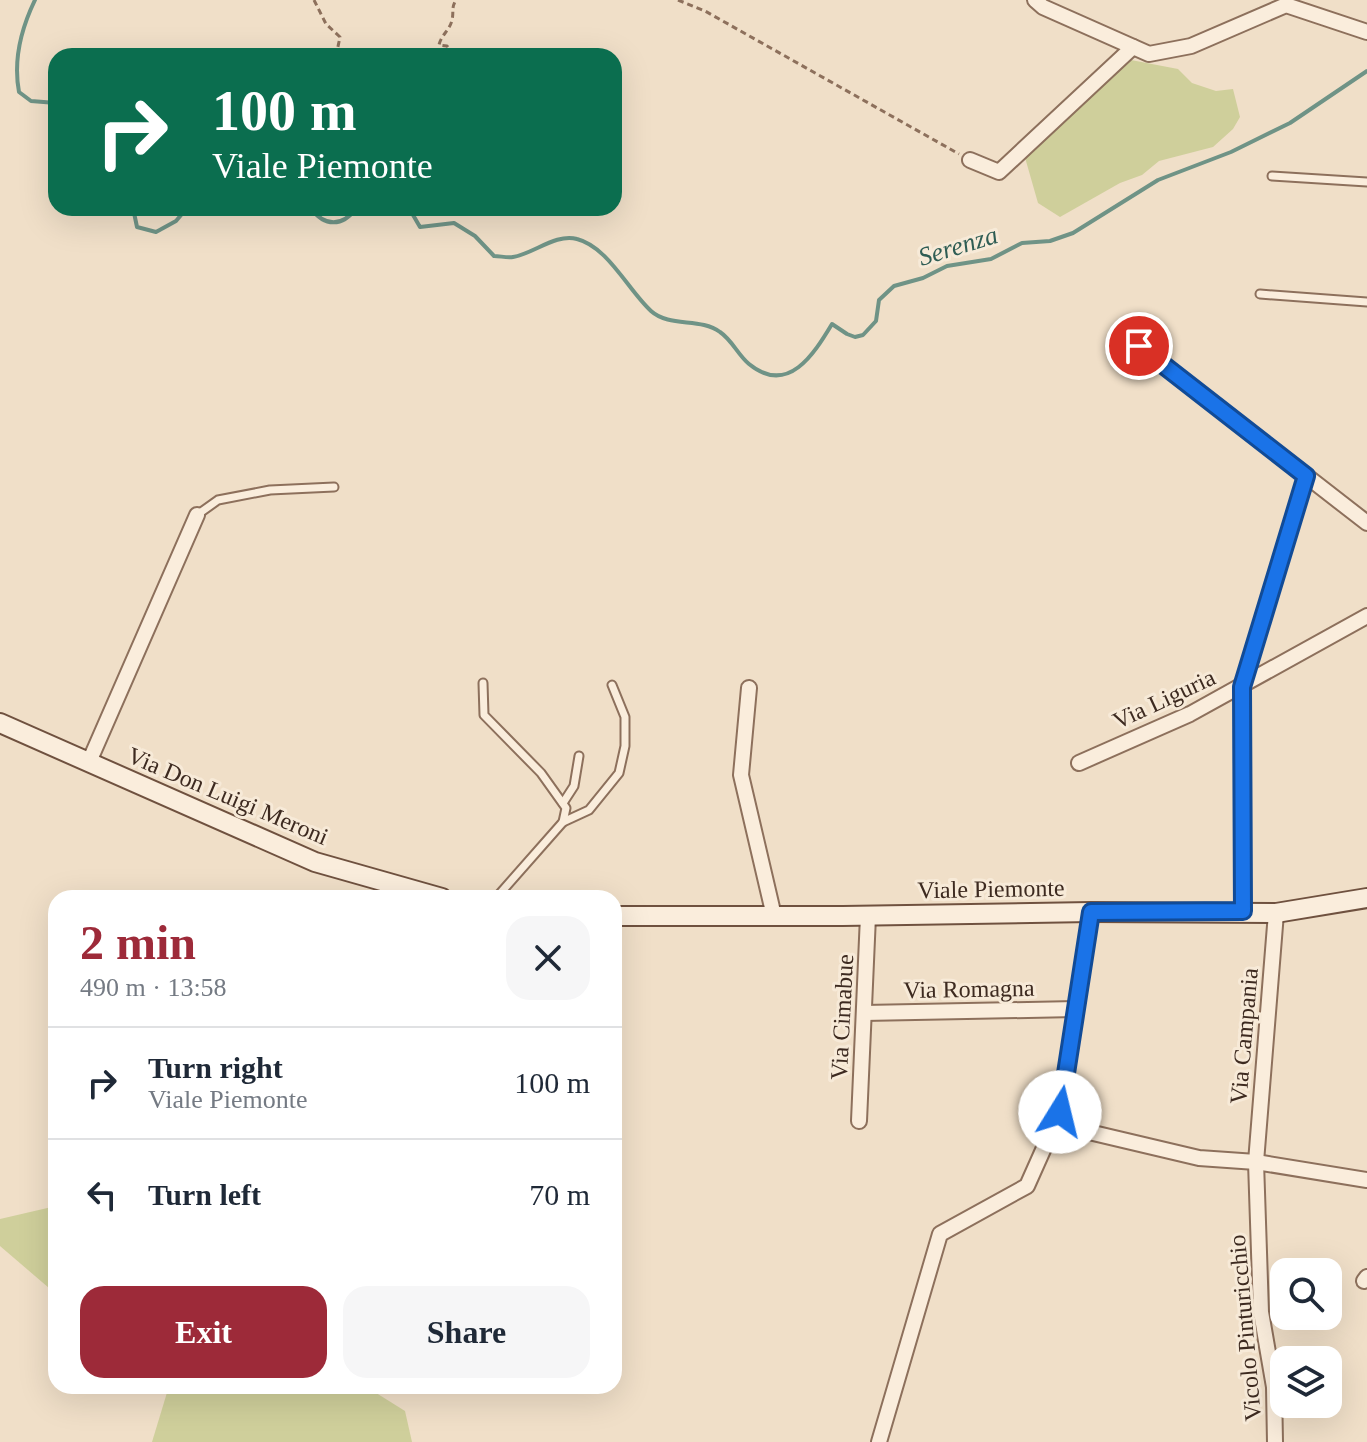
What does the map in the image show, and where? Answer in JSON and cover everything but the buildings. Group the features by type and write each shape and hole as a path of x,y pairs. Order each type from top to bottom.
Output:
{"street":[{"path":"1035,0 1043,7 1149,54 1191,46 1286,5 1367,32"},
{"path":"970,160 999,172 1133,47"},
{"path":"1139,346 1367,523"},
{"name":"Via Liguria","path":"1079,763 1190,714 1242,687 1306,476"},
{"path":"89,762 197,515"},
{"path":"1243,911 1242,687 1367,616"},
{"path":"749,688 741,775 774,916"},
{"name":"Via Don Luigi Meroni","path":"0,723 315,862 414,890"},
{"name":"Viale Piemonte","path":"622,916 1276,913 1367,898"},
{"path":"879,1442 940,1234 1027,1186 1060,1112 1091,912"},
{"name":"Via Campania","path":"1256,1162 1276,913"},
{"name":"Via Cimabue","path":"859,1121 868,916"},
{"name":"Via Romagna","path":"864,1013 1076,1009"},
{"path":"1060,1112 1072,1128 1117,1140 1199,1158 1256,1162 1367,1180"},
{"name":"Vicolo Pinturicchio","path":"1256,1162 1261,1312 1274,1387 1275,1442"}],"lane":[{"path":"1272,176 1367,182"},
{"path":"1260,294 1367,302"},
{"path":"197,515 218,500 270,490 334,487"},
{"path":"483,683 484,715 541,773 566,808 563,822"},
{"path":"503,890 563,822 589,810 619,773 625,746 625,717 612,685"},
{"path":"563,803 574,786 579,756"}],"path":[{"path":"314,0 326,24 340,37 338,48"},
{"path":"449,48 439,45 440,37 453,19 452,6 456,0"},
{"path":"678,0 705,11 970,160"}],"green space":[{"path":"1131,60 1178,69 1192,83 1216,91 1233,89 1240,117 1233,129 1213,147 1159,161 1142,175 1120,183 1060,217 1038,203 1024,154 1122,64"},
{"path":"48,1208 48,1287 0,1246 0,1219"},
{"path":"167,1394 378,1394 405,1411 412,1442 152,1442"}],"waterway":[{"name":"Serenza","path":"35,0 20,45 17,80 19,92 31,101 48,102"},
{"name":"Serenza","path":"414,216 420,227 454,223 475,236 494,256 521,255 553,241 577,239 608,260 651,311 667,319 712,327 724,335 749,364 763,373 776,375 788,373 808,358 832,324 855,337 863,335 876,321 879,300 894,286 923,278 947,266 991,259 1022,243 1050,241 1073,233 1158,180 1231,152 1290,123 1367,71"},
{"name":"Serenza","path":"135,216 137,227 156,232 180,216"},
{"name":"Serenza","path":"318,216 334,222 349,216"}],"route":[{"path":"1060,1112 1091,912 1243,911 1242,687 1306,476 1139,346"}]}
